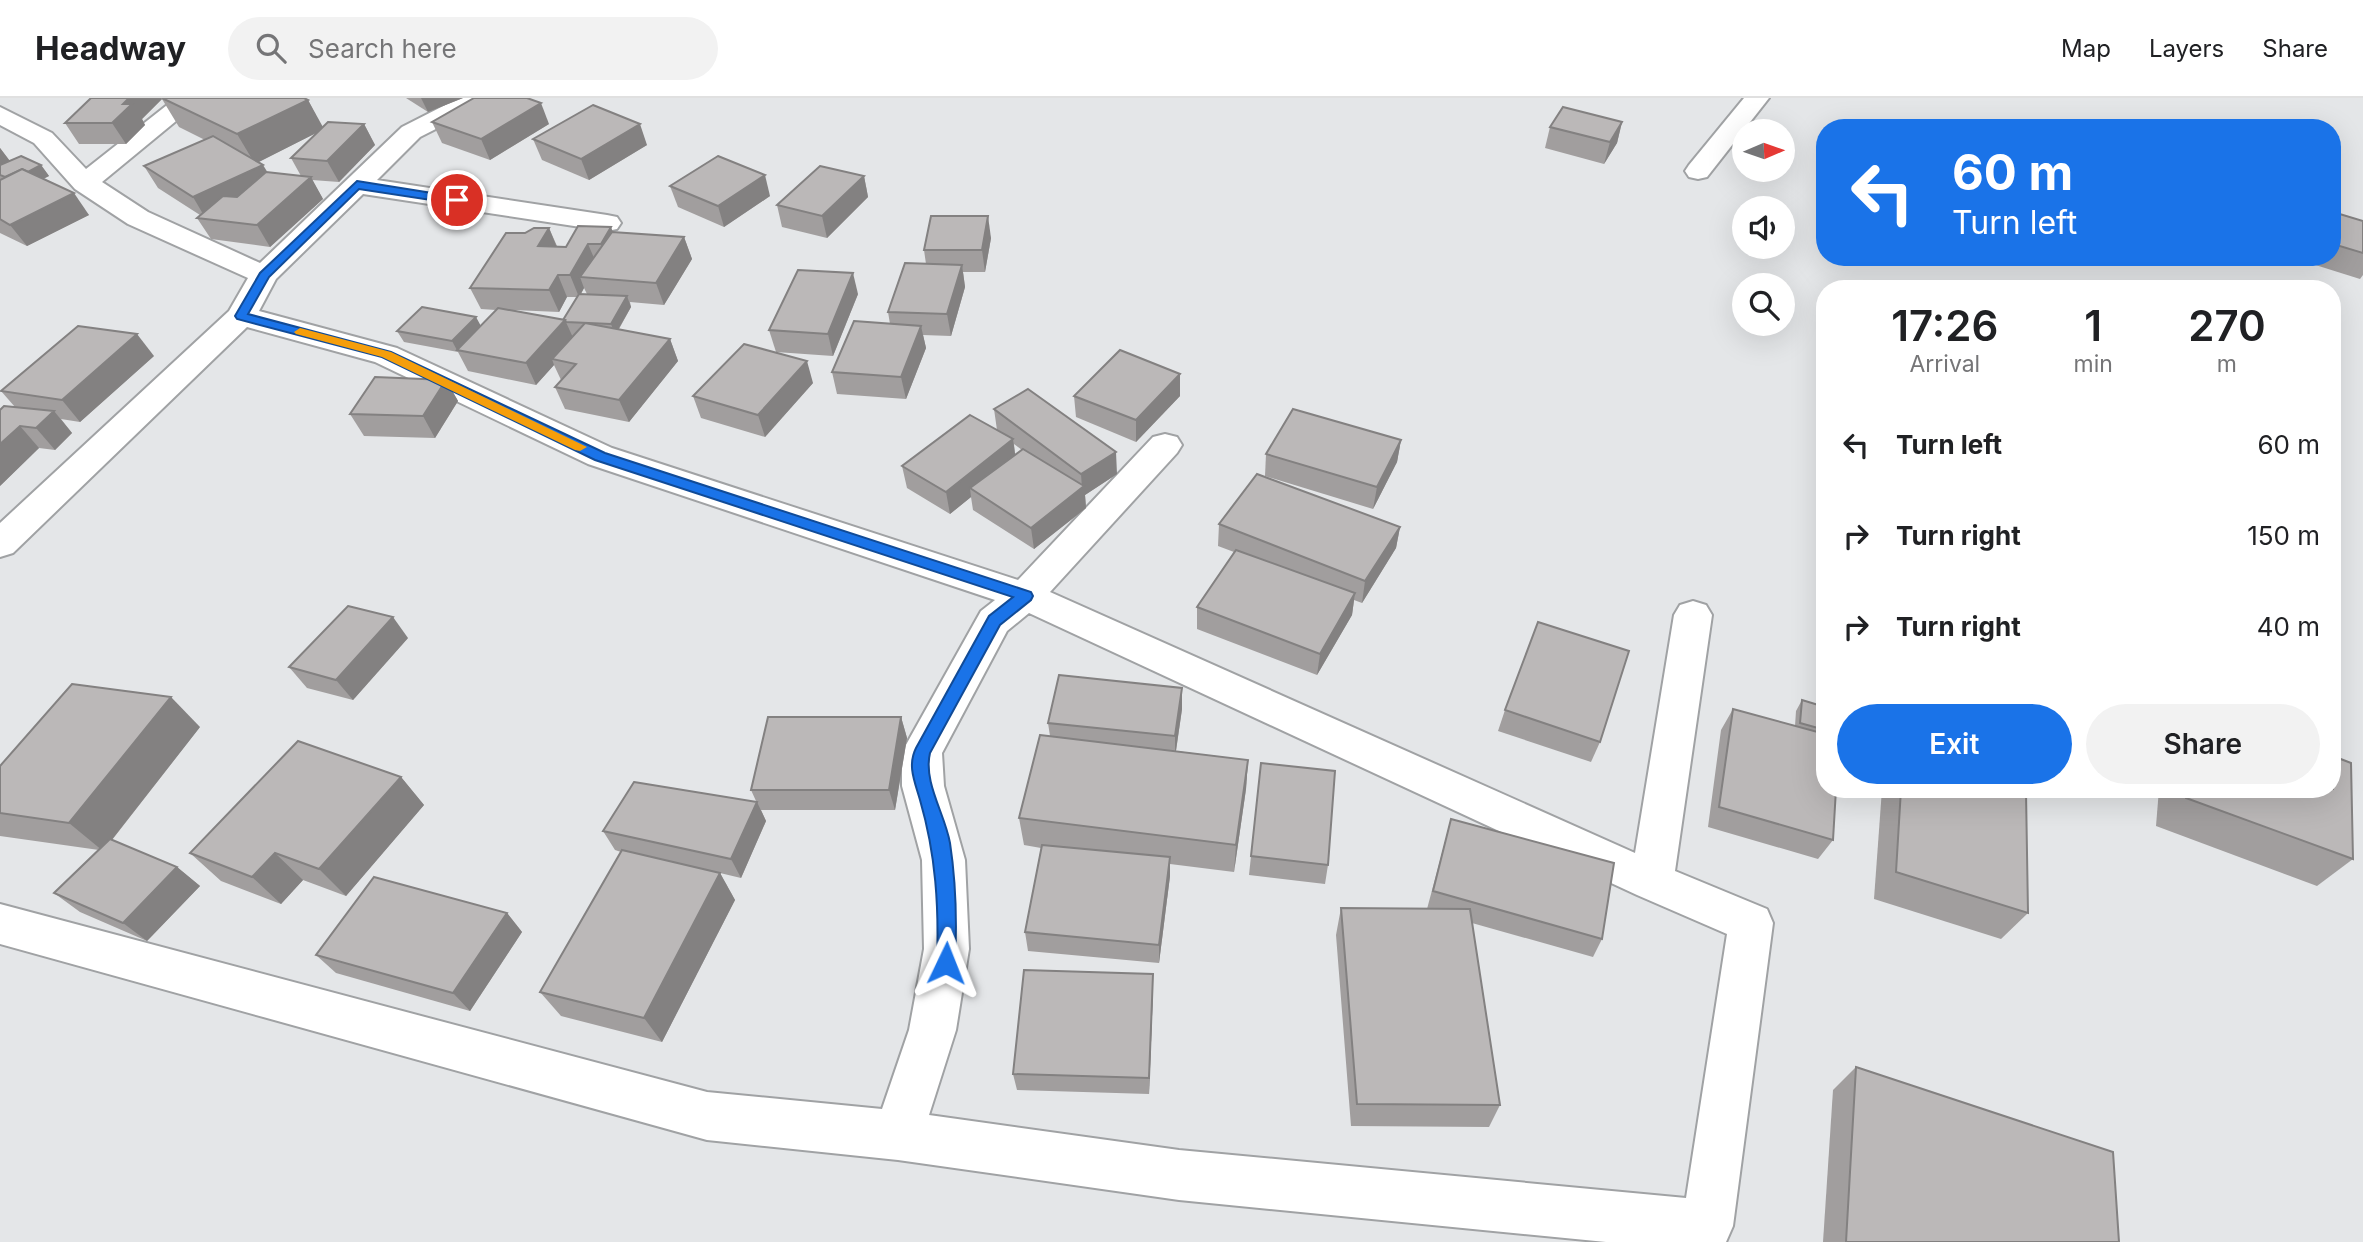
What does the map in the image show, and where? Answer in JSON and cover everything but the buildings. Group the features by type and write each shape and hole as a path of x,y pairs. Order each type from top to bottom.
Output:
{"street":[{"path":"85,183 192,98"},
{"path":"0,544 241,316 264,275 411,132 478,98"},
{"path":"1698,171 1757,98"},
{"path":"0,115 43,138 85,183 138,218 264,275"},
{"path":"357,185 607,223"},
{"path":"0,924 707,1116 898,1135 1179,1174 1707,1226 1751,923 1651,881 1025,596 600,456 386,355 241,316"},
{"path":"898,1135 945,984 948,922 941,842 919,766 922,752 994,621 1025,596 1165,445"},
{"path":"1651,881 1693,615"}],"slow traffic":[{"path":"300,332 386,355 580,447"}],"route":[{"path":"457,200 357,185 264,275 241,316 386,355 600,456 1025,596 994,621 922,752 920,778 941,842 948,922 946,963"}]}
